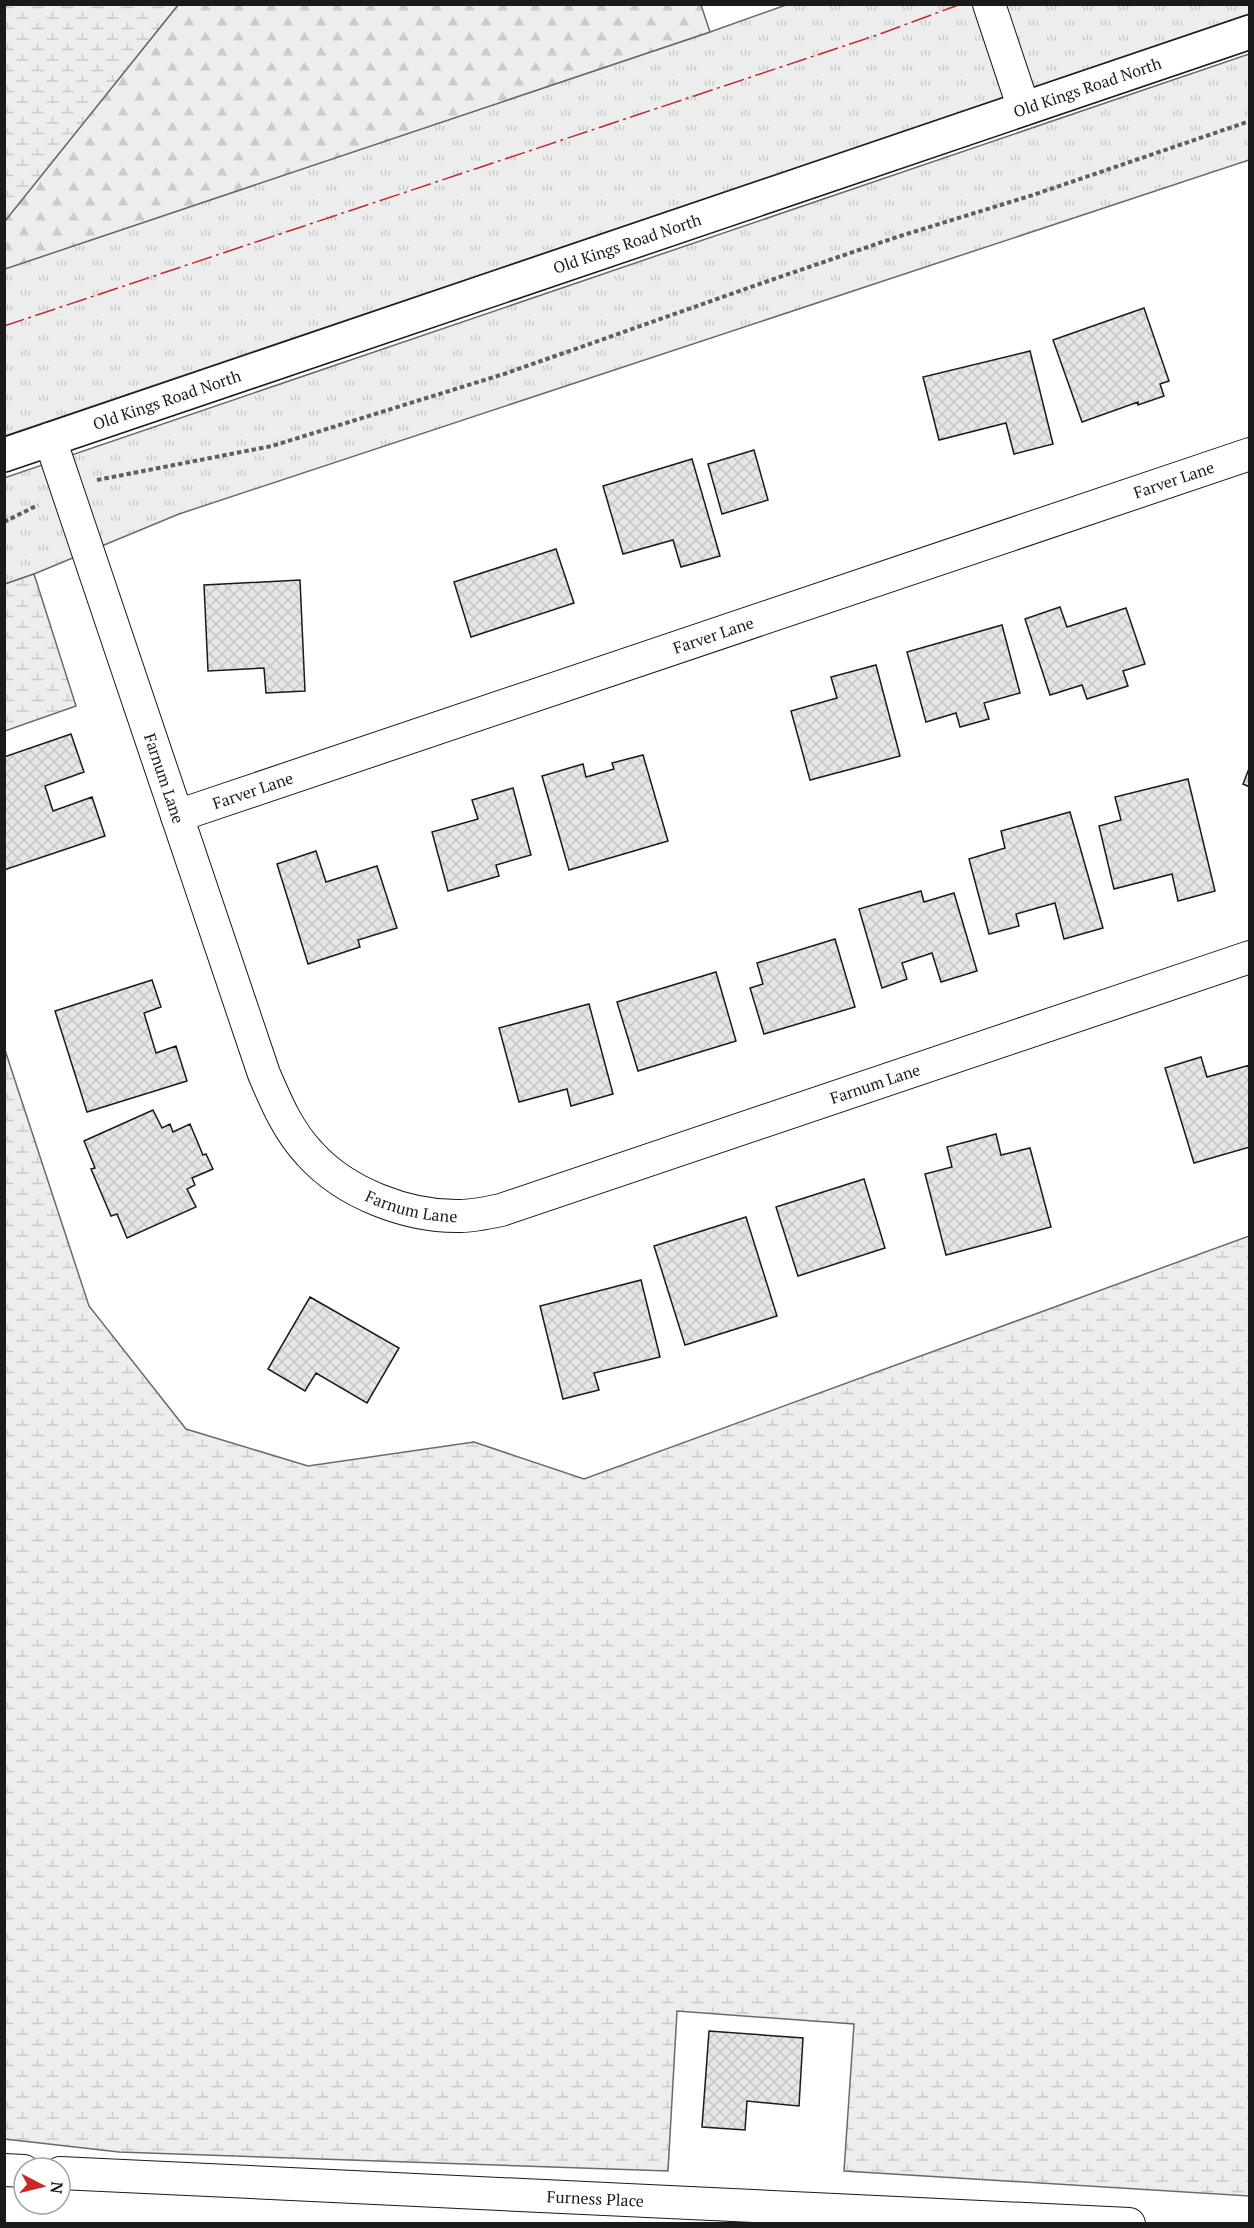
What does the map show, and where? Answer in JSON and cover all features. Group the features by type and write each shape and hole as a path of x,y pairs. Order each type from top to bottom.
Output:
{"street":[{"path":"989,4 1024,109"},
{"name":"Old Kings Road North","path":"4,455 1250,32"},
{"name":"Farnum Lane","path":"50,439 264,1074 276,1101 291,1130 322,1166 349,1185 396,1206 439,1215 480,1215 522,1204 1250,957"},
{"name":"Farver Lane","path":"177,816 1250,454"},
{"name":"Furness Place","path":"72,2173 1003,2220 1129,2223"}],"path":[{"path":"96,480 272,446 507,373 792,273 1033,195 1250,120"},
{"path":"4,522 40,504"}],"green space":[{"path":"4,5 178,5 5,221"},
{"path":"178,5 701,5 710,32 5,269 4,222"},
{"path":"786,5 1249,5 1249,14 5,436 4,269"},
{"path":"1249,54 1249,160 179,514 5,584 4,478"},
{"path":"34,574 76,706 5,731 5,584"},
{"path":"5,1050 89,1306 186,1429 308,1466 474,1442 584,1479 1249,1236 1249,2196 844,2171 854,2024 677,2011 668,2171 119,2152 5,2139"}],"building":[{"path":"1144,308 1169,381 1160,384 1164,396 1138,405 1138,402 1082,422 1053,340"},
{"path":"1030,351 1053,444 1014,454 1006,423 939,440 923,377"},
{"path":"754,450 768,500 722,514 708,464"},
{"path":"692,459 720,556 681,567 673,540 623,554 603,486"},
{"path":"556,549 574,603 471,637 454,582"},
{"path":"300,580 305,691 266,693 264,668 208,671 204,585"},
{"path":"1060,607 1067,627 1126,608 1145,664 1123,671 1128,686 1087,699 1082,685 1050,695 1025,619"},
{"path":"1002,625 1020,693 984,703 989,719 960,727 956,713 926,722 907,652"},
{"path":"876,665 900,756 810,780 791,711 837,698 831,677"},
{"path":"71,734 84,772 45,786 53,811 92,797 105,836 4,870 4,757"},
{"path":"643,755 668,841 569,870 542,776 583,764 586,777 614,769 612,763"},
{"path":"1250,766 1250,787 1243,784"},
{"path":"1188,779 1215,891 1178,901 1172,874 1114,889 1099,826 1121,820 1115,797"},
{"path":"513,788 531,855 496,865 499,876 448,891 432,832 478,819 472,800"},
{"path":"1070,812 1103,928 1064,939 1055,903 1016,914 1019,926 989,934 969,859 1005,848 1001,831"},
{"path":"316,851 326,882 377,866 397,928 358,940 360,947 308,964 277,864"},
{"path":"921,891 924,902 954,893 977,971 941,982 932,953 902,963 907,979 882,988 859,909"},
{"path":"835,939 855,1007 764,1034 750,988 763,984 757,963"},
{"path":"716,972 736,1041 638,1071 617,1002"},
{"path":"152,980 161,1007 144,1013 156,1053 176,1046 187,1081 87,1112 55,1011"},
{"path":"589,1004 613,1094 571,1106 567,1089 519,1102 499,1028"},
{"path":"1201,1057 1207,1077 1250,1065 1250,1147 1194,1163 1165,1068"},
{"path":"153,1110 162,1128 170,1124 173,1132 190,1124 203,1155 206,1154 213,1169 192,1178 195,1185 187,1189 196,1207 127,1238 117,1214 111,1216 91,1169 95,1168 84,1141"},
{"path":"996,1134 1001,1155 1030,1148 1051,1227 946,1255 925,1174 952,1167 947,1147"},
{"path":"864,1179 885,1248 798,1276 776,1207"},
{"path":"746,1217 777,1316 685,1345 654,1246"},
{"path":"641,1280 660,1357 594,1373 599,1390 563,1399 540,1306"},
{"path":"310,1297 399,1348 367,1403 316,1373 305,1391 268,1369"},
{"path":"709,2031 803,2038 799,2106 747,2101 745,2130 702,2127"}],"power":[{"path":"4,326 877,35 961,4"}]}
